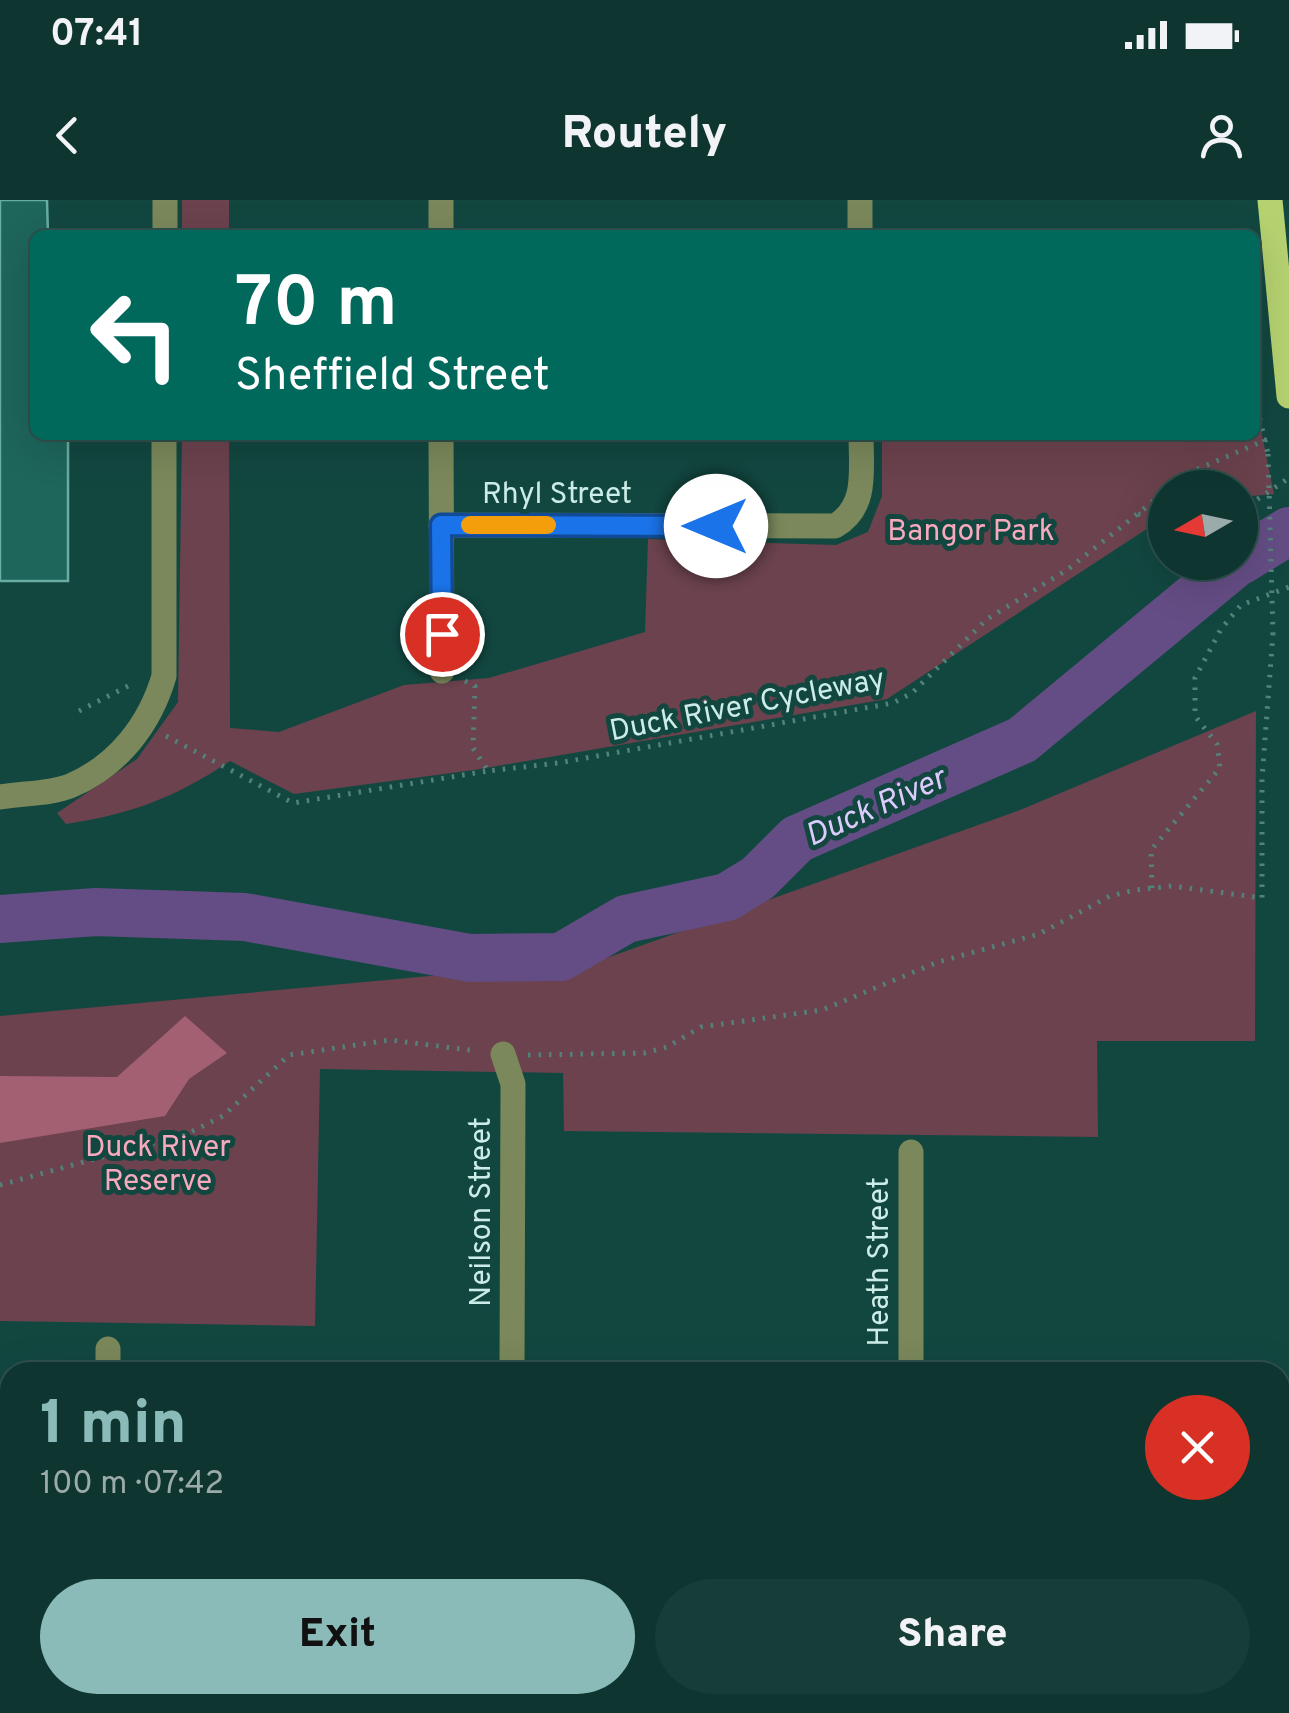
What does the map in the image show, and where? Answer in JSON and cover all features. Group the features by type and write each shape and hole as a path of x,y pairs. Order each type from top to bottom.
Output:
{"main road":[{"path":"1270,200 1289,396"}],"street":[{"path":"165,230 166,200"},
{"path":"440,200 440,230"},
{"path":"860,200 860,230"},
{"path":"0,796 68,787 104,766 146,724 164,676 164,440"},
{"path":"441,440 442,670"},
{"name":"Rhyl Street","path":"441,525 834,526 851,517 861,494 861,440"},
{"name":"Neilson Street","path":"503,1054 513,1084 512,1362"},
{"name":"Heath Street","path":"911,1152 911,1362"}],"path":[{"path":"0,1185 188,1133 223,1116 289,1055 390,1040 503,1054 644,1053 666,1048 702,1027 822,1010 938,962 1040,934 1110,896 1172,886 1262,898 1262,779 1273,633 1268,439 1260,414"},
{"path":"1196,470 1268,439"},
{"path":"1258,499 1289,478"},
{"name":"Duck River Cycleway","path":"146,724 226,771 293,803 558,763 893,702 912,693 987,619 1067,570 1148,505"},
{"path":"1137,514 1148,516"},
{"path":"1152,888 1152,850 1220,768 1217,744 1195,716 1195,678 1221,629 1242,605 1289,588"},
{"path":"442,670 475,686 473,748 488,771"},
{"path":"79,710 142,679 164,676"}],"green space":[{"path":"182,200 229,200 229,230 182,230"},
{"name":"Bangor Park","path":"1260,425 1274,494 1258,495 1258,470 1148,470 1148,528 887,699 474,770 294,794 230,761 171,795 132,809 66,824 57,813 137,759 178,702 182,440 229,440 230,728 279,732 404,685 489,678 645,632 648,539 836,545 868,532 882,496 882,440 1260,440"},
{"name":"Duck River Reserve","path":"1256,711 1255,1041 1097,1041 1098,1137 564,1131 563,1073 320,1069 315,1326 0,1321 0,1016 601,960 1020,810"}],"shaded area":[{"path":"185,1016 227,1053 189,1079 165,1116 0,1143 0,1076 117,1077"}],"building":[{"path":"0,200 47,200 48,230 30,230 30,440 68,440 68,581 0,581"}],"waterway":[{"name":"Duck River","path":"1258,550 1289,531"},
{"name":"Duck River","path":"0,919 96,912 245,917 470,958 561,957 626,919 727,897 758,878 797,839 1022,740 1215,580"}],"slow traffic":[{"path":"470,525 547,525"}],"route":[{"path":"442,634 441,525 716,526"}]}
